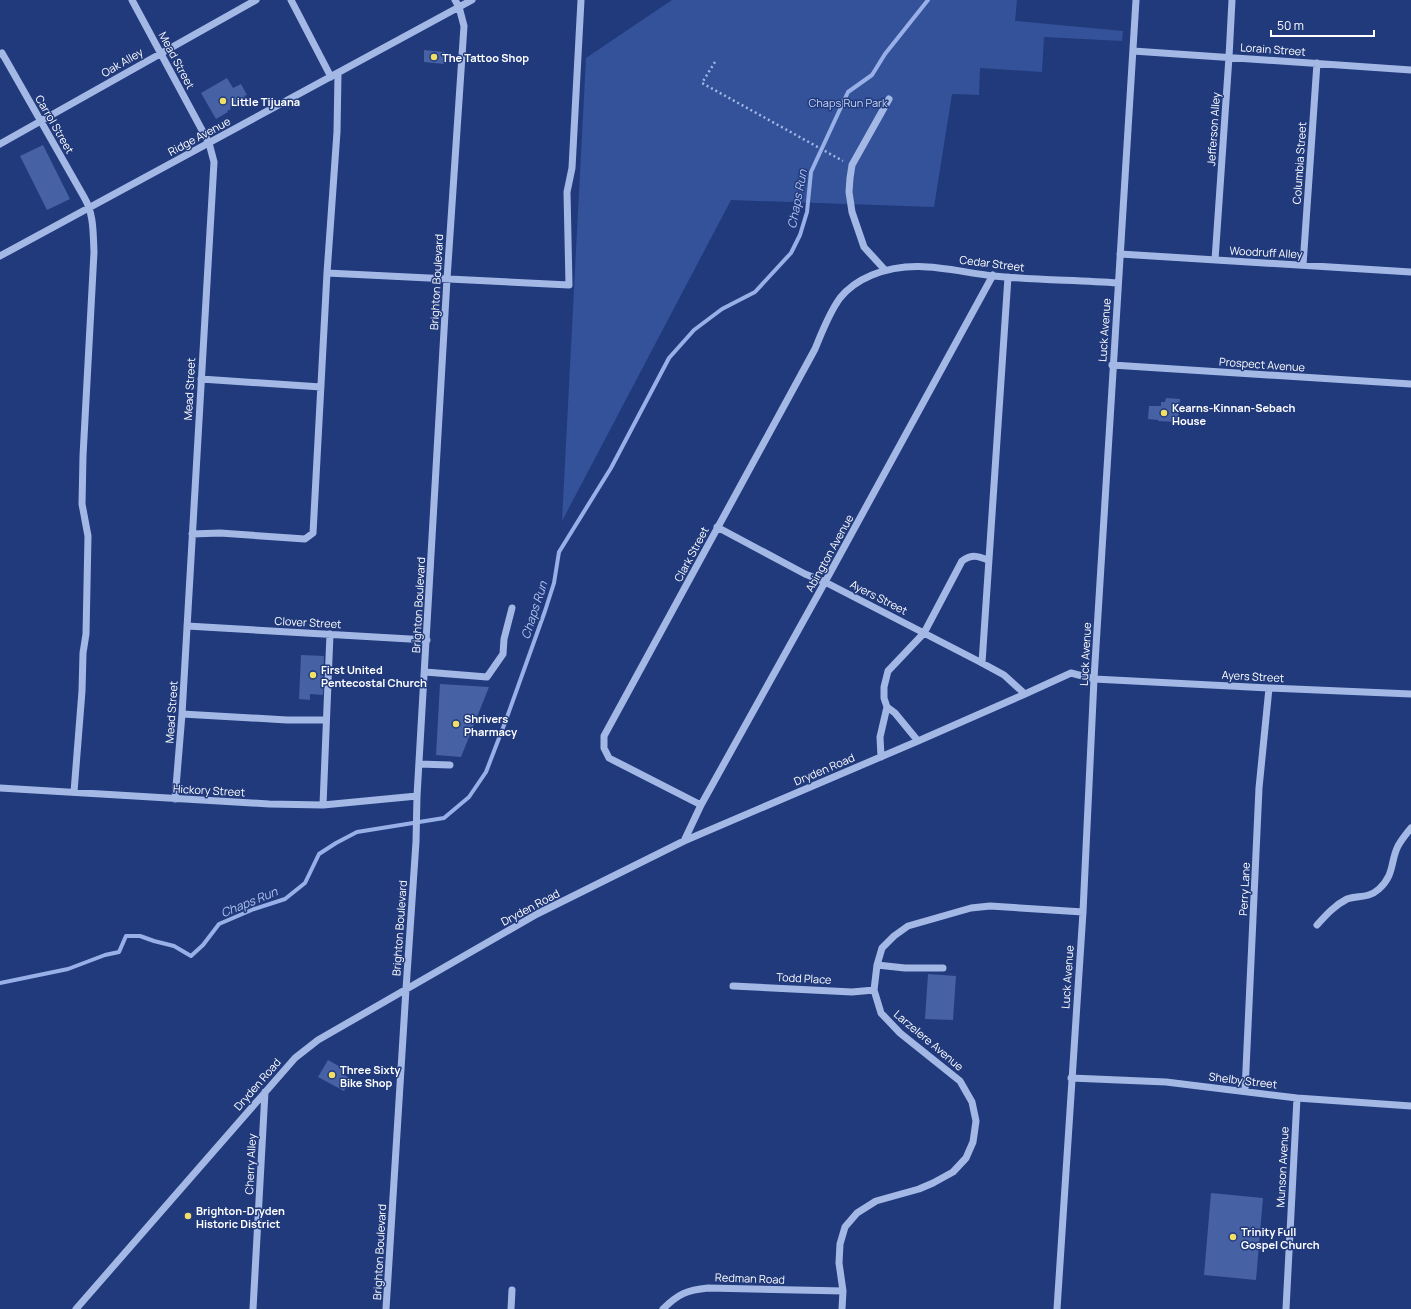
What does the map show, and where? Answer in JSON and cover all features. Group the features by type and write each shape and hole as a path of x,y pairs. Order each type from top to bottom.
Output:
{"street":[{"name":"Mead Street","path":"132,0 209,143 214,162 176,799"},
{"name":"Oak Alley","path":"0,144 256,0"},
{"path":"192,534 220,533 305,539 313,534 327,273 337,132 335,75 291,0"},
{"name":"Brighton Boulevard","path":"386,1309 418,810 419,764 464,26 455,0"},
{"name":"Ridge Avenue","path":"0,256 472,0"},
{"path":"327,273 569,285 567,192 572,168 581,0"},
{"name":"Luck Avenue","path":"1057,1309 1083,912 1094,679 1112,365 1136,0"},
{"name":"Jefferson Alley","path":"1215,260 1232,0"},
{"name":"Lorain Street","path":"1133,51 1411,70"},
{"name":"Carrol Street","path":"1,52 42,121 90,208"},
{"name":"Columbia Street","path":"1303,265 1317,63"},
{"path":"885,270 864,247 852,212 849,192 852,165 889,99"},
{"path":"74,792 82,691 83,653 86,634 88,536 82,504 83,456 94,252 90,208"},
{"name":"Woodruff Alley","path":"1120,254 1411,272"},
{"name":"Cedar Street","path":"865,278 885,270 913,266 944,268 1008,277 1118,283"},
{"name":"Abington Avenue","path":"684,842 701,805 993,275"},
{"path":"982,662 988,560 1007,314 1008,277"},
{"name":"Clark Street","path":"701,805 609,758 604,748 604,736 815,349 834,307 842,296 865,278"},
{"name":"Prospect Avenue","path":"1112,365 1411,384"},
{"path":"201,379 321,387"},
{"name":"Ayers Street","path":"717,527 805,574 825,582 982,662 1004,675 1025,694"},
{"path":"881,757 880,737 887,707 884,698 884,687 888,671 924,633 962,561 969,556 978,556 988,560"},
{"path":"425,672 487,677 503,654 504,639 512,608"},
{"name":"Clover Street","path":"187,626 427,640"},
{"path":"323,804 330,634"},
{"name":"Dryden Road","path":"76,1309 295,1058 318,1040 537,914 684,842 1071,673 1094,679"},
{"name":"Ayers Street","path":"1094,679 1411,694"},
{"name":"Perry Lane","path":"1245,1091 1260,788 1269,688"},
{"path":"887,707 895,713 918,741"},
{"path":"182,714 287,720 326,720"},
{"path":"419,764 450,765"},
{"name":"Hickory Street","path":"0,788 269,804 323,804 418,796"},
{"path":"1317,925 1342,902 1349,898 1367,896 1378,890 1390,875 1398,846 1411,828"},
{"name":"Larzelere Avenue","path":"842,1309 843,1292 839,1263 840,1244 845,1227 857,1213 876,1201 918,1189 953,1172 966,1158 973,1142 976,1121 972,1102 960,1081 900,1033 882,1013 874,990 877,965 882,948 894,936 908,926 971,908 990,906 1083,912"},
{"path":"877,965 905,968 943,968"},
{"name":"Todd Place","path":"733,986 852,992 874,990"},
{"name":"Shelby Street","path":"1071,1078 1166,1082 1296,1098 1411,1106"},
{"name":"Cherry Alley","path":"253,1309 265,1092"},
{"name":"Munson Avenue","path":"1286,1309 1296,1098"},
{"name":"Redman Road","path":"664,1309 672,1300 690,1290 708,1288 843,1292"},
{"path":"511,1309 512,1290"}],"path":[{"path":"716,62 702,83 836,158"}],"green space":[{"name":"Chaps Run Park","path":"672,0 1017,0 1015,21 1123,31 1122,41 1044,37 1042,72 980,68 979,95 952,94 934,207 731,200 562,521 586,58"}],"building":[{"name":"The Tattoo Shop","path":"424,50 445,52 444,64 424,62"},
{"name":"Little Tijuana","path":"227,78 233,88 241,84 247,95 244,96 246,99 230,107 231,109 227,111 228,112 216,119 201,93"},
{"path":"43,145 70,199 47,210 20,156"},
{"name":"Kearns-Kinnan-Sebach House","path":"1166,398 1180,399 1178,422 1148,419 1149,406 1161,406 1161,402 1165,402"},
{"name":"First United Pentecostal Church","path":"301,655 324,656 323,695 310,694 310,700 299,699"},
{"name":"Shrivers Pharmacy","path":"440,684 489,687 461,757 436,755"},
{"path":"928,974 956,976 953,1020 925,1019"},
{"name":"Three Sixty Bike Shop","path":"328,1060 344,1069 341,1073 351,1079 344,1091 318,1077"},
{"name":"Trinity Full Gospel Church","path":"1211,1193 1263,1198 1256,1280 1204,1275"}],"waterway":[{"name":"Chaps Run","path":"0,983 68,969 105,955 119,952 126,936 140,936 174,946 191,956 203,945 219,924 254,909 285,899 305,883 319,854 336,843 357,832 444,818 469,797 486,772 506,720 554,583 559,552 611,468 669,358 694,330 722,309 755,292 791,253 800,235 807,212 811,172 848,92 872,75 885,54 928,0"}],"place":[{"name":"The Tattoo Shop","path":"434,57"},
{"name":"Little Tijuana","path":"223,101"},
{"name":"Kearns-Kinnan-Sebach House","path":"1164,413"},
{"name":"First United Pentecostal Church","path":"313,675"},
{"name":"Shrivers Pharmacy","path":"456,724"},
{"name":"Three Sixty Bike Shop","path":"332,1075"},
{"name":"Brighton-Dryden Historic District","path":"188,1216"},
{"name":"Trinity Full Gospel Church","path":"1233,1237"}]}
